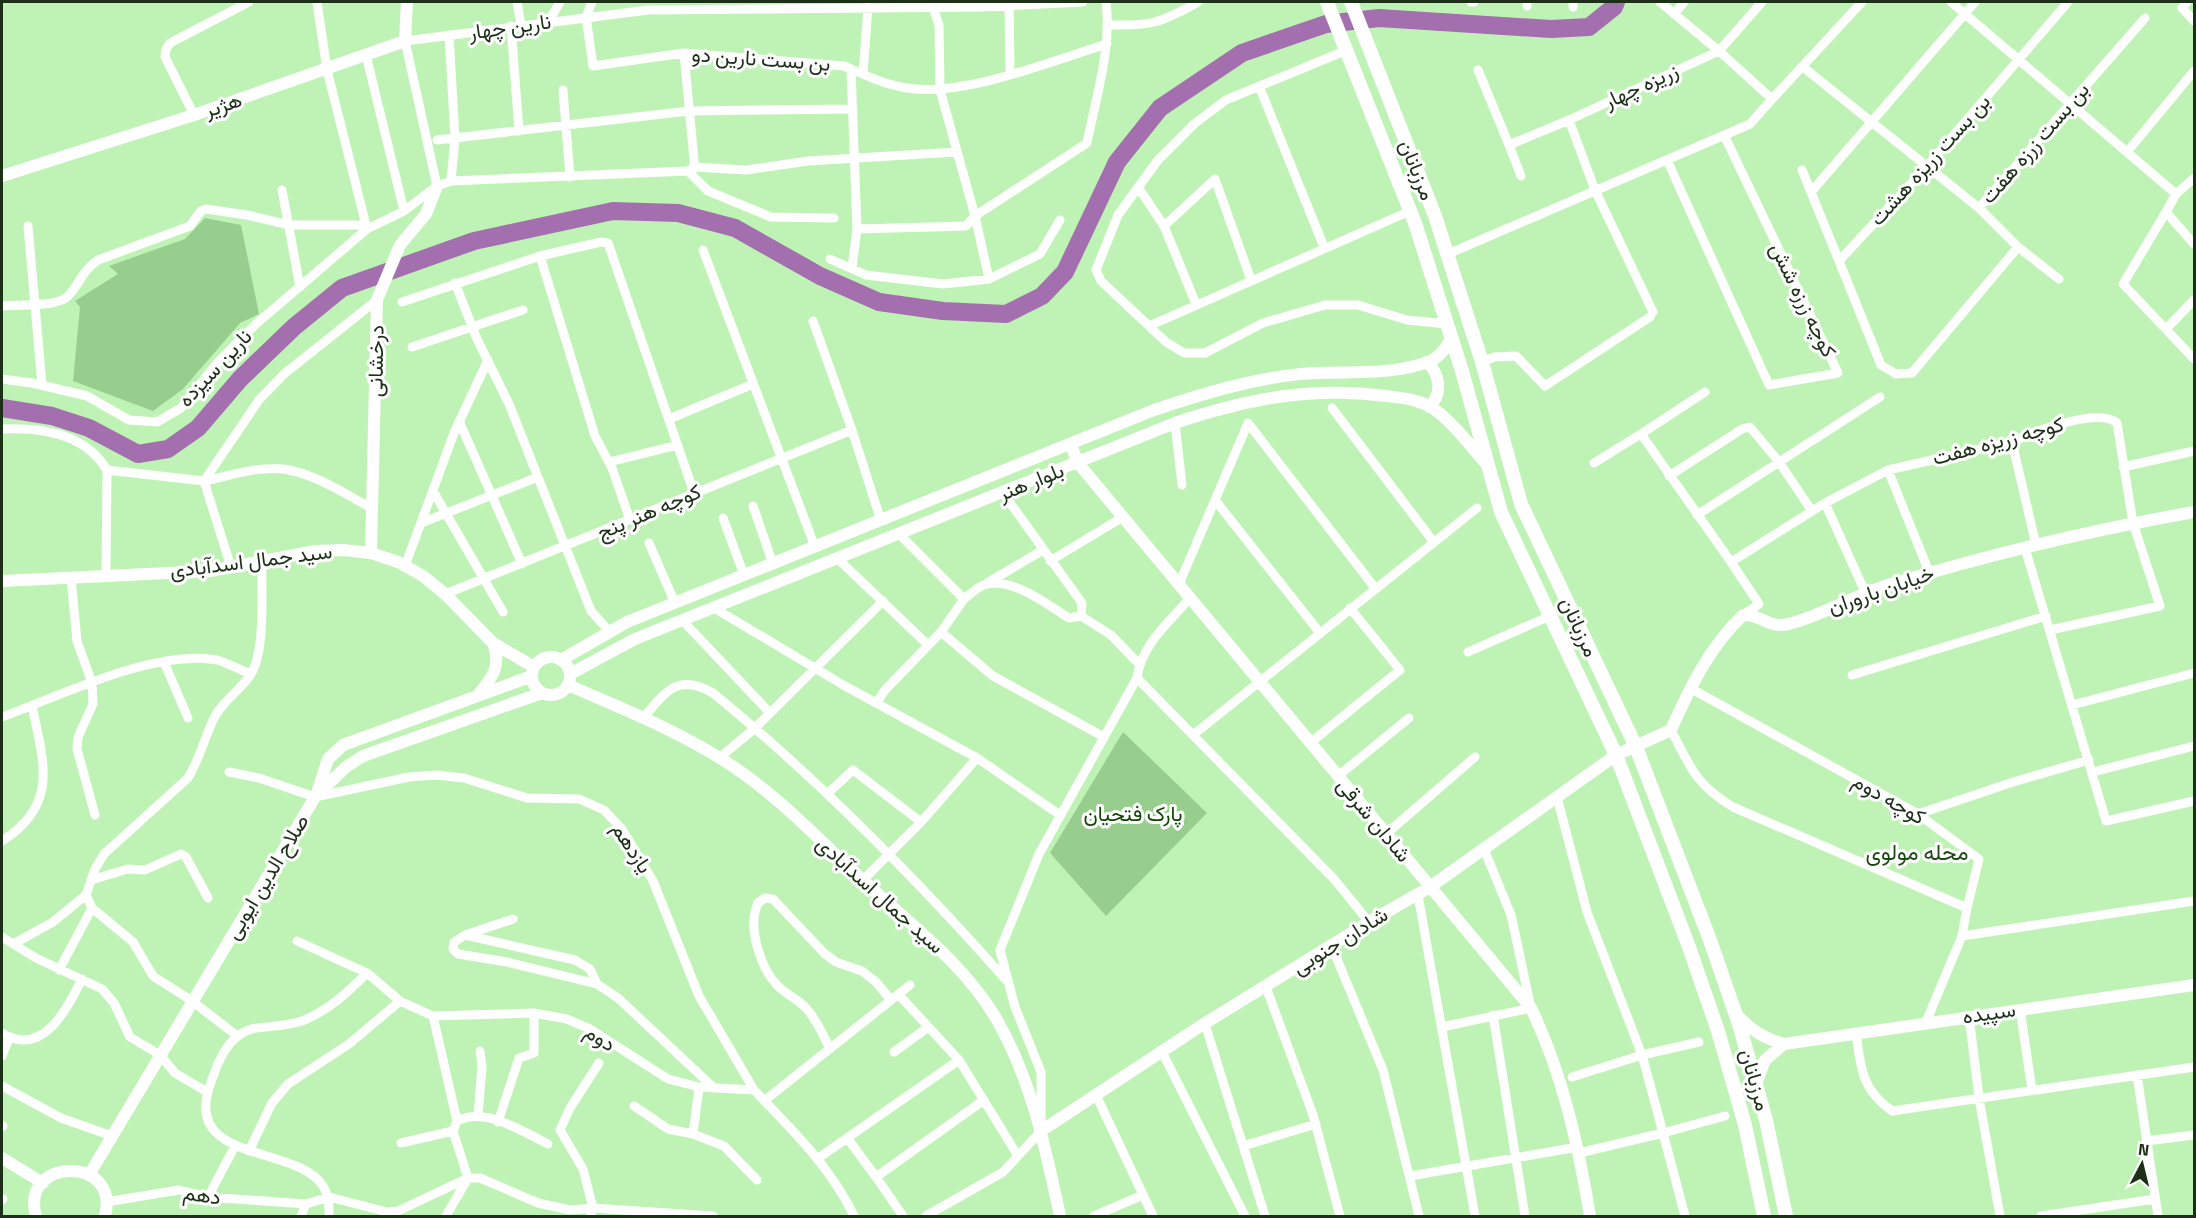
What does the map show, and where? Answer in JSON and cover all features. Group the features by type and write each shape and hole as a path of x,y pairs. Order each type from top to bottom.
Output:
{"main road":[{"path":"405,41 407,2"},
{"name":"مرزبانان","path":"1328,2 1410,211 1452,338 1501,512 1616,755 1689,947 1718,1031 1745,1125 1764,1216"},
{"name":"مرزبانان","path":"1351,2 1448,254 1482,362 1521,504 1636,747 1710,940 1735,1012 1756,1084 1786,1216"},
{"name":"هژیر","path":"2,176 194,115 405,41"},
{"name":"درخشانی","path":"371,553 377,300 382,283 400,245 426,214 437,186"},
{"path":"1429,407 1435,401 1438,383 1432,367 1427,362 1442,353 1452,338"},
{"name":"بلوار هنر","path":"561,660 609,631 675,603 1154,410 1216,389 1300,374 1390,369 1427,362"},
{"name":"بلوار هنر","path":"569,680 635,639 900,536 1175,423 1222,407 1342,391 1419,402 1437,411 1488,466"},
{"name":"شادان شرقی","path":"1071,445 1078,463 1531,1008 1559,1076 1579,1150 1590,1216"},
{"path":"1488,466 1509,461"},
{"name":"خیابان باروران","path":"1743,615 1755,614 1766,622 1780,625 1799,620 1865,592 1929,572 2031,546 2194,512"},
{"name":"سید جمال اسدآبادی","path":"2,581 210,571 315,551 343,550 371,553 405,566 423,576 445,594 493,643 533,672"},
{"path":"1636,747 1671,730 1690,688 1731,626 1743,615"},
{"path":"477,695 496,670 497,653 493,643"},
{"path":"315,797 328,759 343,745 533,672 546,657 561,660 569,680 557,694 542,693 533,683 533,672"},
{"name":"سید جمال اسدآبادی","path":"569,680 644,717 718,758 788,809 950,959 993,1014 1025,1075 1041,1131 1060,1216"},
{"name":"صلاح الدین ایوبی","path":"88,1175 315,797 346,767 363,756 542,693"},
{"name":"شادان جنوبی","path":"1041,1131 1205,1024 1369,922 1418,895 1616,755 1636,747"},
{"name":"سپیده","path":"1784,1044 2194,985"},
{"path":"1735,1012 1750,1029 1764,1038 1784,1044"},
{"path":"1756,1084 1765,1060 1784,1044"},
{"path":"2,1158 43,1183"},
{"path":"36,1216 35,1202 43,1183 64,1170 88,1175 101,1186 106,1202 105,1216"}],"street":[{"path":"194,115 165,57 165,49 170,43 249,2"},
{"path":"317,2 327,70 366,227"},
{"path":"518,2 516,26 519,131"},
{"path":"549,21 560,2"},
{"path":"586,17 592,2"},
{"name":"نارین چهار","path":"405,41 648,10 776,4 868,7 1083,2"},
{"path":"857,229 966,226 975,216 1087,143 1107,44 1109,25 1106,2"},
{"path":"1109,25 1141,26 1157,23 1197,2"},
{"path":"1659,2 1719,51 1772,99"},
{"path":"1674,14 1684,2"},
{"path":"1719,51 1762,2"},
{"path":"1448,254 1750,124 1862,2"},
{"path":"1952,2 2176,194"},
{"path":"1811,192 1975,2"},
{"name":"بن بست زریزه هشت","path":"1839,261 1928,165 2068,2"},
{"path":"2187,2 2182,8 2194,21"},
{"path":"932,4 939,25 940,90 990,279"},
{"path":"1009,4 1010,75"},
{"path":"863,74 868,7"},
{"name":"بن بست نارین دو","path":"586,17 593,66 684,53 844,66 851,69 857,229 852,268"},
{"name":"بن بست زرزه هفت","path":"1803,67 1979,208 2145,18"},
{"path":"450,35 455,138 451,181"},
{"path":"405,41 437,186"},
{"path":"851,69 885,83 908,88 940,90 1010,75 1107,44"},
{"path":"1345,45 1226,100 1194,124 1158,160 1118,215 1096,270 1101,282 1166,342 1184,353 1205,353 1263,323 1325,305 1358,305 1407,320 1447,324"},
{"name":"زریزه چهار","path":"1509,145 1719,51"},
{"path":"684,53 691,169 708,191 771,217 834,218"},
{"path":"366,55 404,211"},
{"path":"1478,70 1521,176"},
{"path":"2127,152 2194,71"},
{"path":"1259,86 1324,247"},
{"path":"563,90 570,177"},
{"path":"437,140 689,111 853,109"},
{"path":"1482,362 1494,357 1516,356 1545,386 1652,315 1594,190 1569,120"},
{"name":"کوچه زرزه شش","path":"1667,159 1769,385 1838,373 1724,135"},
{"path":"2,306 58,302 71,294 81,276 93,263 190,226 201,211 212,209 289,225 366,227 404,211 437,186 451,181 570,177 691,169 746,170 808,160 956,152"},
{"path":"1802,170 1881,365 1896,374 1912,373 2018,248"},
{"path":"2194,178 2176,194 2123,284 2194,359"},
{"path":"1164,226 1215,179 1251,280"},
{"path":"1138,187 1164,226 1196,304"},
{"path":"282,190 300,287"},
{"path":"1979,208 2018,248 2059,279"},
{"path":"1149,326 1410,211"},
{"path":"2166,212 2194,244"},
{"path":"830,259 866,275 943,284 990,279 1040,254 1060,220"},
{"path":"28,226 37,304 42,385"},
{"name":"نارین سیزده","path":"2,379 42,385 87,396 129,420 157,422 182,408 217,363 248,332 366,227"},
{"path":"402,302 540,256 601,242 608,243 694,493"},
{"path":"703,250 815,547"},
{"path":"540,256 595,436 609,462 630,520"},
{"path":"455,283 472,327 509,404 591,611 609,631"},
{"path":"204,481 259,400 284,374 377,300"},
{"path":"2166,329 2194,300"},
{"path":"412,347 523,310"},
{"path":"813,321 852,430 881,521"},
{"path":"405,566 459,421 488,360"},
{"path":"669,419 753,384"},
{"path":"1594,463 1705,392"},
{"path":"1696,515 1880,397"},
{"path":"1332,408 1433,541"},
{"name":"کوچه زریزه هفت","path":"1731,562 1825,503 1888,470 2012,442 2040,430 2104,416 2116,423 2133,523 2160,606 2050,630"},
{"path":"459,421 522,564"},
{"path":"1175,423 1182,485"},
{"path":"1179,584 1248,423 1375,588"},
{"path":"1669,476 1736,433 1750,427 1779,462 1812,511"},
{"path":"2,429 48,431 66,436 101,461 107,471 106,576"},
{"name":"کوچه هنر پنج","path":"445,594 852,430"},
{"path":"1641,434 1759,604 1743,615"},
{"path":"2012,442 2046,616 2106,820 2194,801"},
{"path":"609,462 678,445"},
{"path":"2123,467 2194,451"},
{"path":"107,471 204,481 248,472 284,469 316,480 373,509"},
{"path":"1888,470 1929,572"},
{"path":"421,523 538,477"},
{"path":"204,481 231,567"},
{"path":"433,491 502,612"},
{"path":"1003,493 1082,603 1081,616"},
{"path":"1215,500 1320,633"},
{"path":"1825,503 1865,592"},
{"path":"753,506 773,564"},
{"path":"1193,735 1477,508"},
{"path":"1050,561 1123,517"},
{"path":"723,518 744,576"},
{"path":"900,536 964,599"},
{"path":"648,543 675,603"},
{"path":"877,702 940,632 964,599 1043,550"},
{"path":"838,559 928,645"},
{"path":"6,941 53,922 86,895 104,854 188,778 197,764 213,719 222,705 251,675 259,656 262,561"},
{"path":"71,578 77,641 92,683 93,704 78,737 77,749 95,815"},
{"path":"985,584 1002,583 1028,593 1069,618 1081,616 1112,635 1139,664"},
{"path":"926,1216 1003,1172 1041,1131 1041,1072 1007,982 1000,950 1039,854 1137,678 1139,664 1148,647 1190,598"},
{"path":"718,758 754,729 883,601"},
{"path":"714,608 977,758 1060,815"},
{"path":"1310,743 1400,670 1350,608"},
{"path":"1468,652 1550,616"},
{"path":"1851,675 2046,616"},
{"path":"683,621 770,712"},
{"path":"940,632 993,676 1104,737"},
{"path":"2,717 92,683 164,662 217,660 251,675"},
{"path":"164,662 188,718"},
{"path":"2072,705 2194,673"},
{"path":"1137,678 1334,879 1369,922"},
{"path":"644,717 670,689 689,684 713,693 828,793 890,854 1007,982"},
{"name":"کوچه دوم","path":"1690,688 1918,814 1980,859 1967,908"},
{"path":"2,841 20,830 32,816 44,780 44,761 32,706"},
{"path":"1338,776 1409,717"},
{"path":"1671,730 1695,775 1709,792 1733,807 1967,908 1962,936 1926,1022"},
{"path":"2093,772 2194,746"},
{"path":"1386,834 1475,757"},
{"path":"863,880 921,822 977,758"},
{"path":"1918,814 2013,782 2089,760"},
{"path":"828,793 853,770 921,822"},
{"path":"230,772 259,778 315,797"},
{"name":"یازدهم","path":"315,797 409,777 437,775 464,778 527,798 579,799 604,810 622,829 652,881 699,996 754,1090"},
{"path":"1557,797 1587,912 1642,1055 1685,1216"},
{"path":"1442,1027 1531,1008 1511,915 1484,849"},
{"path":"91,880 128,869 146,870 181,854 186,856 207,898"},
{"path":"86,895 92,908 133,942 153,976 192,1000 236,1035"},
{"path":"1418,895 1475,1216"},
{"path":"830,1048 811,1014 776,984 768,970 756,941 752,923 758,903 765,898 773,899 825,954 836,962 862,971 895,997 959,1060 1018,1155"},
{"path":"1962,936 2194,901"},
{"path":"59,970 92,908"},
{"path":"513,920 465,935 453,945 453,949 458,954 507,962 597,984 618,998 714,1088"},
{"path":"465,935 575,960 590,969 597,984"},
{"path":"6,941 59,970 95,984 110,998 130,1037 160,1055 175,1073 207,1092"},
{"name":"دوم","path":"297,941 367,973 400,1000 433,1016 534,1013 567,1019 590,1029 668,1080 699,1087 754,1090"},
{"path":"1332,947 1383,1070 1419,1216"},
{"path":"329,1216 329,1197 322,1184 311,1174 287,1163 235,1146 217,1134 207,1114 207,1092 216,1065 236,1035 255,1028 302,1021 340,1000 367,973"},
{"path":"2,1056 5,1036 24,1042 38,1038 68,1009 82,979"},
{"path":"764,1101 910,985"},
{"path":"1266,987 1316,1124 1340,1216"},
{"path":"249,1151 272,1103 288,1084 349,1044 400,1000"},
{"path":"2020,1009 2032,1090"},
{"path":"498,1122 519,1058 534,1053 534,1013"},
{"path":"433,1016 468,1178 446,1216"},
{"path":"1493,1016 1525,1216"},
{"path":"1969,1016 1979,1098 2000,1216"},
{"path":"1205,1024 1265,1216"},
{"path":"894,1052 927,1028"},
{"path":"1856,1033 1864,1079 1875,1099 1892,1111 2194,1067"},
{"path":"1572,1077 1642,1055 1699,1042"},
{"path":"478,1116 482,1066 480,1051"},
{"path":"1162,1052 1245,1216"},
{"path":"817,1159 959,1060"},
{"path":"591,1212 583,1169 560,1130 570,1108 599,1064"},
{"path":"2137,1075 2158,1216"},
{"path":"2,1086 61,1118 112,1136"},
{"path":"693,1134 699,1087"},
{"path":"754,1090 817,1159 854,1216"},
{"path":"1096,1095 1153,1216"},
{"path":"876,1177 984,1100"},
{"path":"634,1106 668,1129 693,1134 724,1146 757,1180"},
{"path":"401,1143 455,1126 478,1116 498,1122 548,1144"},
{"path":"1410,1176 1514,1156 1579,1150 1663,1133 1725,1116"},
{"path":"1243,1146 1316,1124"},
{"path":"2146,1141 2194,1135"},
{"path":"848,1139 903,1216"},
{"path":"208,1197 235,1146"},
{"path":"329,1197 387,1212 398,1211 468,1178 480,1178 538,1203 570,1210 713,1216"},
{"name":"دهم","path":"106,1202 179,1190 208,1197 306,1204 329,1197"},
{"path":"1094,1216 1143,1195"},
{"path":"2041,1216 2155,1199"},
{"path":"301,1216 306,1204"},
{"path":"561,1216 570,1210"}],"green space":[{"path":"205,218 241,225 259,314 240,323 183,389 153,411 73,381 80,307 75,301 118,274 109,266 185,239"},
{"name":"پارک فتحیان","path":"1123,732 1207,813 1106,916 1050,853"}],"waterway":[{"path":"2,408 52,416 89,428 138,454 168,449 198,428 240,379 294,327 342,288 474,241 613,211 678,213 735,228 820,276 879,302 943,311 1006,314 1042,296 1065,272 1117,162 1160,108 1242,53 1326,24 1379,18 1551,29 1589,27 1614,7 1616,2"}],"district":[{"name":"محله مولوی","path":"1917,852"}]}
